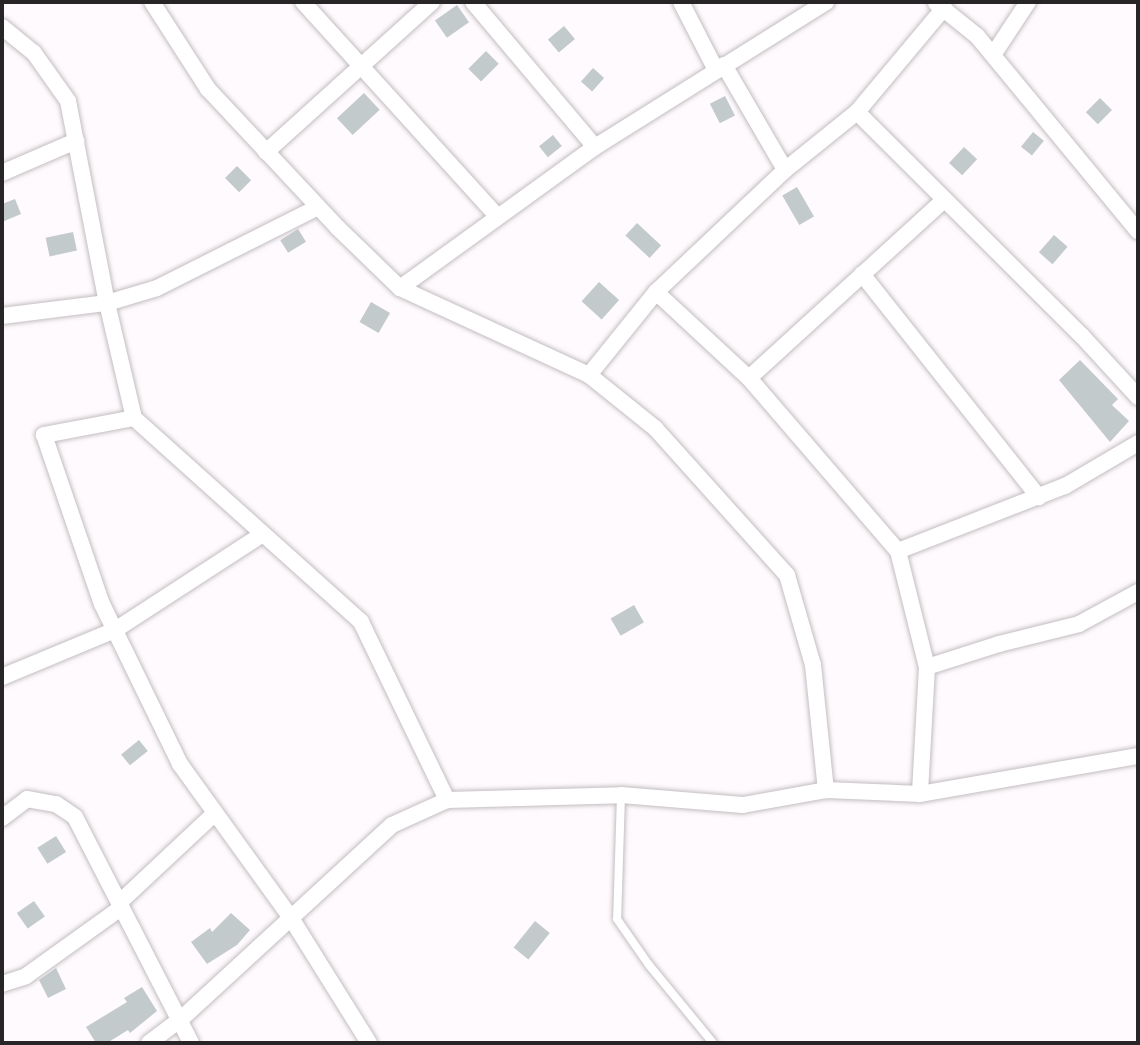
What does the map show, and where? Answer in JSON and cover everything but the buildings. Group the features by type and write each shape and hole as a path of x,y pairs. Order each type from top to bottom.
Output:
{"street":[{"path":"152,2 208,89 400,288 589,375 655,428 787,575 813,665 826,790"},
{"path":"303,2 498,217"},
{"path":"267,152 432,2"},
{"path":"473,2 594,147"},
{"path":"681,2 785,170"},
{"path":"400,288 594,147 826,2"},
{"path":"993,55 1028,2"},
{"path":"589,375 656,292 785,170 857,112 940,5 977,36 1138,231"},
{"path":"2,27 34,53 68,101 107,303 134,418 361,622 447,800"},
{"path":"857,112 1082,336 1138,397"},
{"path":"2,173 76,141"},
{"path":"749,379 944,199"},
{"path":"2,316 107,303 158,288 318,206"},
{"path":"862,274 1039,497"},
{"path":"656,292 749,379 898,551 927,667 920,794"},
{"path":"134,418 44,435 102,604 180,764 291,918 369,1043"},
{"path":"898,551 1065,486 1138,443"},
{"path":"2,677 115,630 263,534"},
{"path":"927,667 999,644 1079,624 1138,592"},
{"path":"149,1043 181,1019 392,825 447,800 621,795 743,805 826,790 920,794 1138,756"},
{"path":"2,818 27,799 56,804 75,817 191,1043"},
{"path":"2,984 26,976 121,905 215,813"}],"lane":[{"path":"621,795 617,919 649,965 713,1043"}]}
